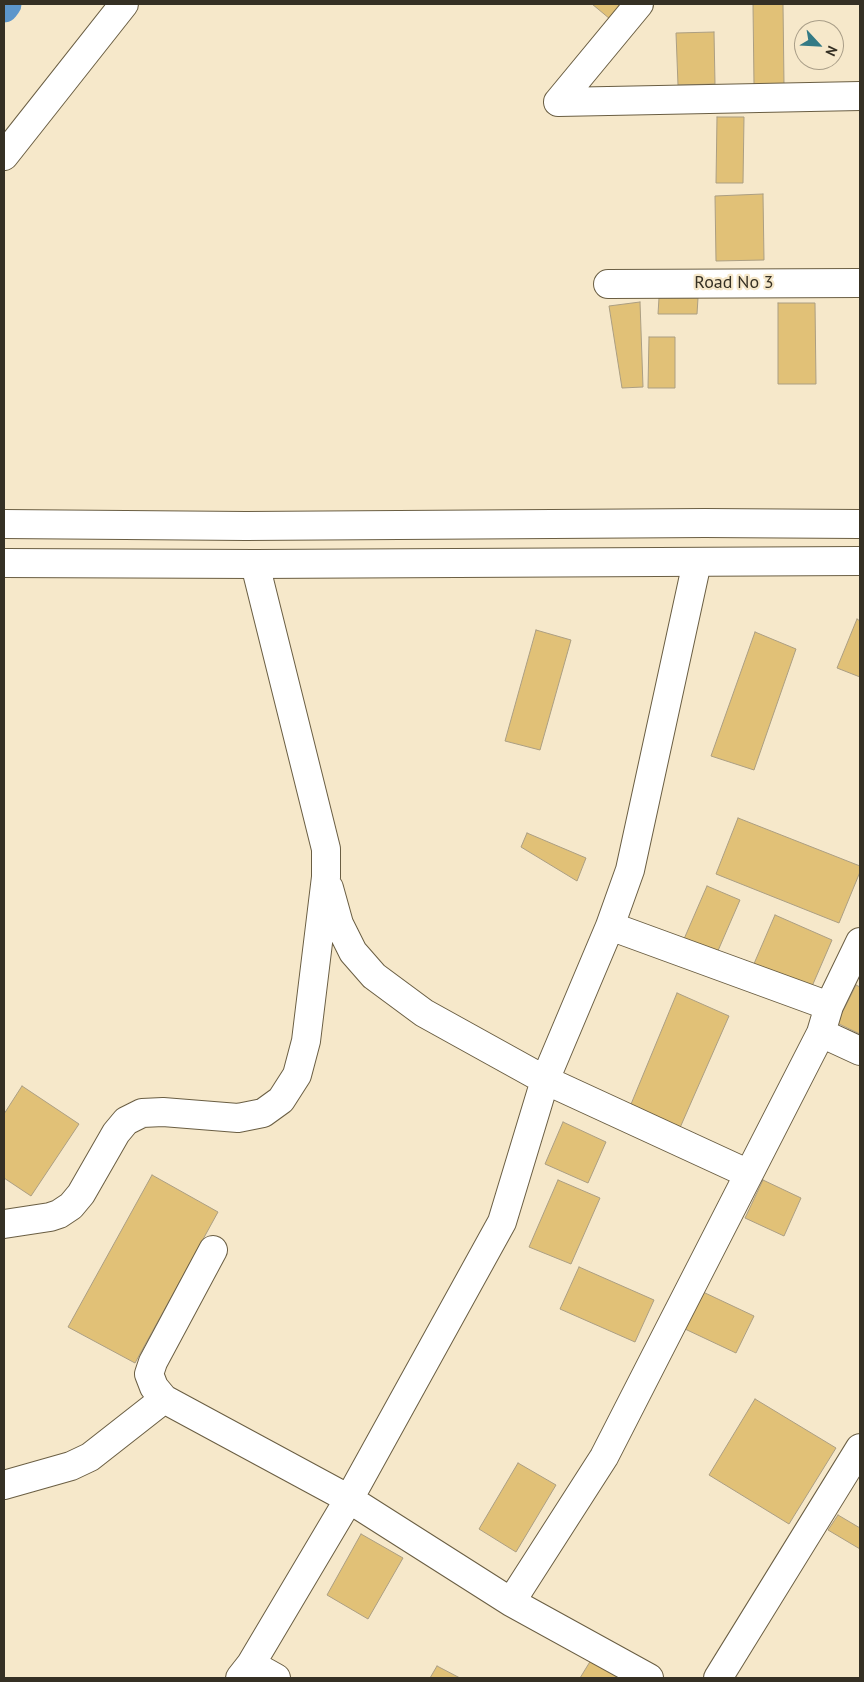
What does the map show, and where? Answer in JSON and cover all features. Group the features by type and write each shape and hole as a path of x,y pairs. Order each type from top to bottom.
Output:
{"main road":[{"path":"4,156 124,4"},
{"path":"639,4 558,102 860,96"},
{"name":"Road No 3","path":"608,284 860,283"},
{"path":"4,524 246,526 705,523 860,524"},
{"path":"4,563 255,564 860,561"},
{"path":"276,1678 245,1671 349,1499 502,1222 546,1080 610,926 630,870 697,562"},
{"path":"4,1224 50,1217 60,1214 71,1206 81,1194 116,1133 126,1121 142,1112 238,1118 263,1113 281,1100 297,1075 306,1041 326,877 326,849 255,564"},
{"path":"326,877 339,924 353,952 374,976 424,1013 546,1080 749,1174"},
{"path":"610,926 829,1006"},
{"path":"511,1602 604,1457 821,1033 829,1006 860,942"},
{"path":"821,1033 860,1051"},
{"path":"213,1250 153,1362 150,1374 154,1387 164,1399 349,1499 511,1602 649,1678"},
{"path":"4,1485 71,1466 90,1457 164,1399"},
{"path":"718,1678 860,1448"}],"building":[{"path":"592,4 623,4 610,19"},
{"path":"753,4 783,4 784,85 754,85"},
{"path":"714,32 715,84 678,85 676,33"},
{"path":"717,117 744,117 743,183 716,183"},
{"path":"763,194 764,260 716,261 715,196"},
{"path":"659,298 698,298 697,314 658,314"},
{"path":"640,302 643,387 622,388 609,306"},
{"path":"778,303 815,303 816,384 778,384"},
{"path":"649,337 675,337 675,388 648,388"},
{"path":"857,619 860,621 860,677 837,668"},
{"path":"536,630 571,640 540,750 505,741"},
{"path":"755,632 796,649 754,770 711,756"},
{"path":"738,818 860,866 860,872 839,923 716,874"},
{"path":"527,833 586,858 577,881 521,847"},
{"path":"707,886 740,900 717,953 684,939"},
{"path":"775,915 832,940 810,991 753,966"},
{"path":"856,985 860,987 860,1034 837,1023"},
{"path":"677,993 729,1016 679,1130 629,1109"},
{"path":"22,1086 79,1124 31,1196 4,1178 4,1114"},
{"path":"563,1122 606,1142 588,1183 545,1164"},
{"path":"152,1175 218,1212 135,1363 68,1327"},
{"path":"558,1180 600,1198 571,1264 529,1247"},
{"path":"763,1180 801,1198 784,1236 745,1218"},
{"path":"579,1267 654,1300 635,1342 560,1309"},
{"path":"703,1292 754,1316 736,1353 685,1329"},
{"path":"755,1399 836,1448 789,1524 709,1475"},
{"path":"518,1463 556,1485 516,1552 479,1529"},
{"path":"838,1515 860,1528 860,1549 828,1530"},
{"path":"361,1534 403,1558 368,1619 327,1595"},
{"path":"591,1660 622,1678 580,1678"},
{"path":"437,1666 460,1678 430,1678"}],"waterway":[{"path":"4,8 7,4"}]}
